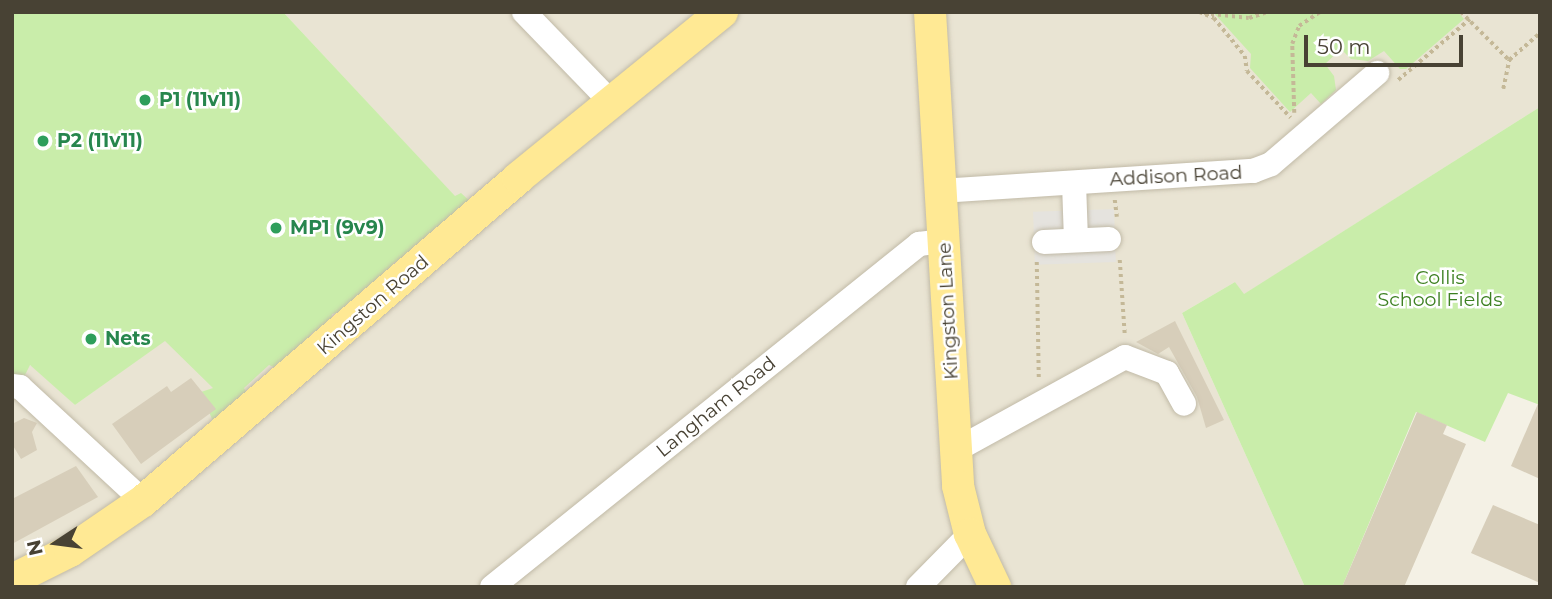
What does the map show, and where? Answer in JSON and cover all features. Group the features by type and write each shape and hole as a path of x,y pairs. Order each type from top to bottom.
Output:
{"main road":[{"name":"Kingston Road","path":"12,580 70,551 143,501 518,178 722,12"},
{"name":"Kingston Lane","path":"930,12 958,486 970,534 995,587"}],"street":[{"path":"524,12 612,103"},
{"name":"Addison Road","path":"940,191 1253,171 1271,164 1377,73"},
{"path":"1074,183 1076,240"},
{"path":"1044,242 1115,238"},
{"name":"Langham Road","path":"492,587 919,244 944,241"},
{"path":"956,450 1125,357 1167,373 1184,404"},
{"path":"12,386 20,387 143,501"},
{"path":"918,587 970,534"}],"path":[{"path":"1199,13 1249,18 1267,12"},
{"path":"1199,13 1214,18 1245,55 1247,71 1294,122 1292,44 1299,26 1320,12"},
{"path":"1360,12 1367,12"},
{"path":"1461,12 1509,60"},
{"path":"1377,73 1396,82 1470,19"},
{"path":"1503,89 1509,60 1540,33"},
{"path":"1114,179 1115,238 1127,342"},
{"path":"1040,392 1037,251 1044,242"}],"shaded area":[{"path":"283,12 1540,12 1540,107 1243,295 1235,282 1182,313 1305,587 12,587 12,367 22,362 39,369 75,405 165,340 337,302 460,202"},
{"path":"1114,209 1116,262 1035,265 1033,212"}],"green space":[{"path":"12,12 283,12 455,196 461,193 472,203 414,261 395,262 356,308 332,314 330,326 312,333 283,371 269,365 244,388 250,399 225,422 212,419 201,392 213,388 165,341 75,405 30,365 22,381 12,388"},
{"path":"1213,12 1458,12 1464,19 1406,69 1400,69 1384,51 1368,61 1351,59 1341,49 1325,64 1334,76 1336,90 1321,104 1311,93 1290,112 1250,68 1251,54"},
{"name":"Collis School Fields","path":"1540,107 1540,405 1508,393 1485,442 1416,412 1342,587 1305,587 1182,313 1235,282 1244,294"}],"building":[{"path":"1175,321 1224,420 1206,428 1197,397 1169,347 1158,354 1136,342"},
{"path":"191,378 216,409 141,464 112,424 167,386 171,392"},
{"path":"1540,399 1540,479 1511,466"},
{"path":"1417,412 1447,425 1443,434 1466,444 1404,587 1342,587"},
{"path":"24,418 37,423 32,432 37,450 21,459 12,444 12,424"},
{"path":"76,466 98,497 12,544 12,499"},
{"path":"1493,505 1540,525 1540,583 1471,553"}],"place":[{"name":"P1 (11v11)","path":"145,100"},
{"name":"P2 (11v11)","path":"43,141"},
{"name":"MP1 (9v9)","path":"276,228"},
{"name":"Nets","path":"91,339"}]}
